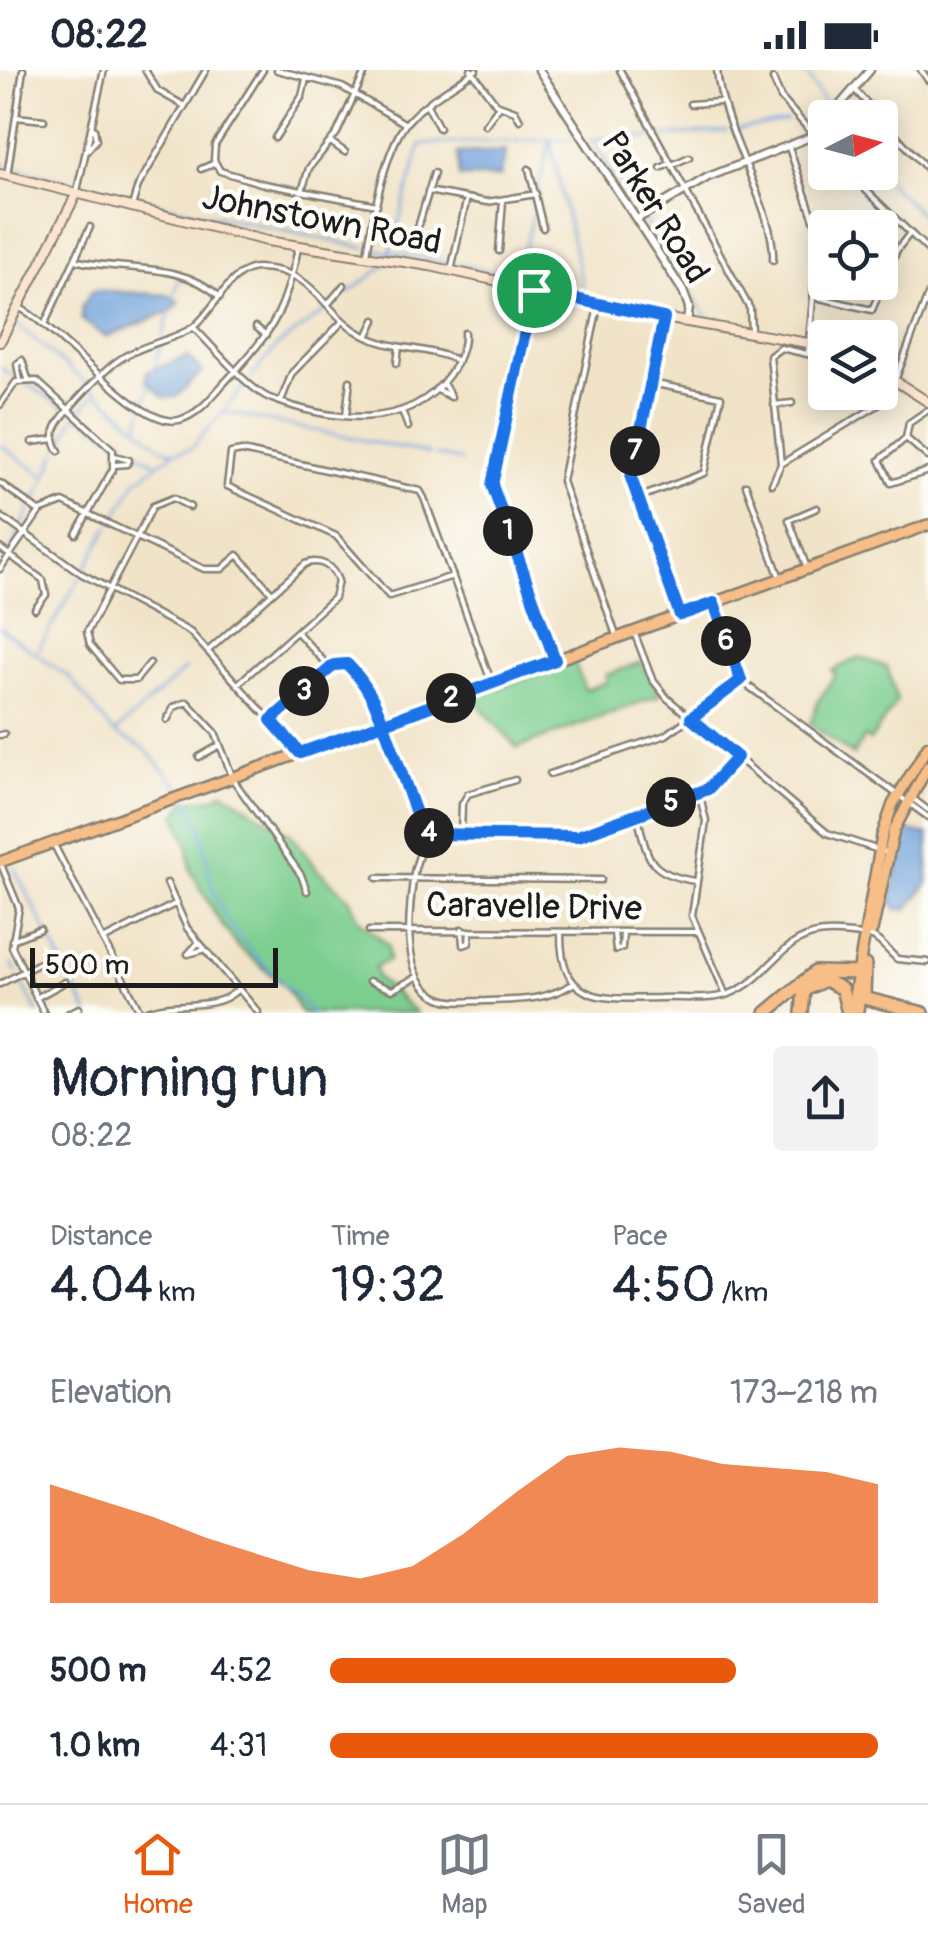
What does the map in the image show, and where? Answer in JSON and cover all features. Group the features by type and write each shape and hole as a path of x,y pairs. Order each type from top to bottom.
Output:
{"highway":[{"path":"766,1013 815,972 862,970"},
{"path":"852,1013 862,970"},
{"path":"862,970 864,998 923,1013"},
{"path":"802,1013 804,990 825,980 842,989 852,1013"}],"main road":[{"name":"Johnstown Road","path":"3,175 298,248 452,270 664,318 808,341"},
{"name":"Johnstown Road","path":"76,195 162,216"},
{"path":"0,342 76,195"},
{"path":"898,383 928,402"},
{"path":"0,862 928,524"},
{"path":"862,970 883,852 901,795 928,746"},
{"path":"901,795 928,766"}],"street":[{"path":"3,175 23,70"},
{"path":"76,195 88,151 96,140 93,125 104,70"},
{"path":"144,70 158,91 183,105"},
{"path":"132,206 138,186 206,70"},
{"path":"263,70 216,142 215,163 227,175 376,205"},
{"path":"276,70 356,93 406,125"},
{"path":"302,191 309,168 332,142 366,70"},
{"name":"Parker Road","path":"539,70 687,300 686,322"},
{"path":"620,70 752,314 751,331"},
{"path":"717,70 720,102 768,233 772,260"},
{"path":"844,100 870,70"},
{"path":"921,70 928,80"},
{"path":"366,257 376,205 406,125 428,105 473,71 499,106 515,112 520,120"},
{"path":"275,138 302,96 306,78"},
{"path":"773,79 781,98 808,127"},
{"path":"854,89 928,170"},
{"path":"690,104 720,102"},
{"path":"428,105 439,128"},
{"path":"485,125 499,106"},
{"path":"16,117 44,120"},
{"path":"636,219 685,189 808,137"},
{"path":"332,142 345,152"},
{"path":"788,146 811,210"},
{"path":"662,168 689,156"},
{"path":"201,169 215,163"},
{"path":"529,169 543,228"},
{"path":"416,234 434,172"},
{"path":"428,190 467,200 502,201 536,194"},
{"path":"866,190 928,250"},
{"path":"452,270 467,200"},
{"path":"499,250 502,201"},
{"path":"45,323 78,260 90,227"},
{"path":"898,248 910,233"},
{"path":"18,307 45,323 148,414 174,421 197,412 266,335 282,312 298,248"},
{"path":"78,260 115,269 173,271 198,280 220,297"},
{"path":"60,451 54,439 57,426 102,374 129,354 193,327 247,270 306,280 343,321 367,337 399,347 433,349 458,361"},
{"path":"328,304 344,285"},
{"path":"534,290 492,485 555,660"},
{"path":"898,370 928,295"},
{"path":"829,300 872,310 876,300"},
{"path":"599,304 562,481 617,638"},
{"path":"664,318 631,476 680,615"},
{"path":"367,337 376,320"},
{"path":"281,401 292,372 343,321"},
{"path":"193,327 265,395 370,418 402,411 436,390 458,361 464,332"},
{"path":"256,327 266,335"},
{"path":"397,363 399,347"},
{"path":"772,484 781,464 769,360 774,350 808,352"},
{"path":"20,380 17,364 22,360 28,379"},
{"path":"0,405 20,380 40,383 115,456 129,460 125,465 115,464"},
{"path":"346,415 350,380"},
{"path":"436,390 451,397 443,383"},
{"path":"638,498 704,473 721,397 650,383"},
{"path":"774,405 792,403"},
{"path":"781,464 874,410"},
{"path":"906,438 906,426 928,410"},
{"path":"402,411 408,428"},
{"path":"906,438 928,456"},
{"path":"906,438 881,457 886,479 896,483 928,471"},
{"path":"32,442 54,439"},
{"path":"453,576 389,596 336,536 227,486 230,453 242,451 418,490 453,576 492,684"},
{"path":"76,534 115,464 115,456"},
{"path":"0,483 40,512"},
{"path":"746,484 780,578"},
{"path":"150,663 136,680 121,681 90,644 87,632 135,538 160,500 176,498 190,507"},
{"path":"0,570 40,512 62,502 208,570 224,568 238,555 272,594"},
{"path":"807,568 789,520 818,508"},
{"path":"0,516 108,589 186,630 209,650 300,753"},
{"path":"0,548 45,584 45,597 35,609"},
{"path":"209,650 306,564 322,563 332,570 338,581 335,596 239,683"},
{"path":"207,578 208,570"},
{"path":"714,603 741,680 928,817"},
{"path":"297,632 330,668"},
{"path":"634,632 658,688 691,718 832,836 883,852"},
{"path":"271,720 341,662 370,691 422,834 414,876 412,957 418,977 433,994 454,1001 541,999 574,984"},
{"path":"550,774 644,744 691,718 741,680"},
{"path":"167,720 177,704 190,703 215,732 232,778 301,875 306,891"},
{"path":"199,757 220,745"},
{"path":"422,834 571,836 699,792 718,782 737,757"},
{"path":"461,834 462,804 468,794 515,780"},
{"path":"699,792 706,815 692,912 696,932 726,994"},
{"path":"901,795 928,810"},
{"path":"637,814 653,865 670,876 697,881"},
{"path":"53,843 142,1013 162,1005 218,1004 236,991"},
{"path":"0,862 19,908 11,940 44,1013"},
{"path":"377,878 601,880"},
{"path":"167,882 198,943 258,1012"},
{"path":"103,940 177,903"},
{"name":"Caravelle Drive","path":"370,931 412,928 696,932"},
{"path":"11,940 40,929"},
{"path":"462,929 466,946 470,929"},
{"path":"561,932 563,962 574,984 604,999 726,994 747,985 801,938 827,932 868,935 885,942 898,959 928,962"},
{"path":"614,933 616,950 622,948 623,933"},
{"path":"198,943 188,954 203,950"},
{"path":"0,984 53,956"},
{"path":"369,981 389,990 418,977"},
{"path":"36,998 65,982"},
{"path":"69,1013 79,1008"}],"green space":[{"path":"859,657 887,667 897,701 870,741 865,737 853,755 810,724 818,701 836,674 832,671"},
{"path":"574,661 585,690 607,682 606,675 641,662 660,695 517,748 472,697"},
{"path":"224,792 292,835 317,869 350,899 359,920 388,945 389,960 375,966 377,977 416,1013 301,1013 285,986 238,947 191,871 188,845 176,815 186,801 213,798"}],"water":[{"path":"506,151 500,177 460,177 458,153"},
{"path":"93,290 167,295 180,302 173,310 106,337 81,319 82,306"},
{"path":"188,356 202,372 176,397 164,397 146,381 147,372"},
{"path":"910,831 928,835 928,883 907,910 897,909 891,902 903,835"}],"waterway":[{"path":"804,70 823,100"},
{"path":"734,130 787,121"},
{"path":"660,137 727,131"},
{"path":"594,139 655,137"},
{"path":"389,257 421,144 579,139"},
{"path":"591,139 640,214"},
{"path":"550,141 583,289"},
{"path":"538,191 550,141"},
{"path":"0,163 6,165"},
{"path":"11,167 76,184"},
{"path":"82,185 132,198"},
{"path":"896,190 928,221"},
{"path":"137,199 365,248"},
{"path":"518,277 536,201"},
{"path":"644,220 707,317"},
{"path":"370,249 451,263"},
{"path":"332,305 387,264"},
{"path":"457,264 530,280"},
{"path":"174,297 180,276"},
{"path":"536,281 556,286"},
{"path":"251,378 277,346 328,309"},
{"path":"163,337 170,310"},
{"path":"19,326 88,385"},
{"path":"153,372 161,344"},
{"path":"0,368 17,378"},
{"path":"24,382 64,407"},
{"path":"112,523 136,481 174,452 191,449 246,384"},
{"path":"143,408 150,385"},
{"path":"93,389 161,447 173,452"},
{"path":"97,393 76,415 157,464"},
{"path":"225,412 430,454"},
{"path":"139,425 142,413"},
{"path":"60,448 74,419"},
{"path":"0,445 46,477"},
{"path":"34,503 57,453"},
{"path":"436,455 461,461"},
{"path":"22,526 30,509"},
{"path":"83,572 109,527"},
{"path":"10,551 19,532"},
{"path":"38,650 80,577"},
{"path":"0,628 70,678 114,733 144,748 182,790"},
{"path":"116,732 185,669"},
{"path":"186,797 200,826 214,893 228,922 312,1013"},
{"path":"13,866 88,1013"},
{"path":"12,964 16,972"},
{"path":"19,978 38,1013"}],"route":[{"path":"534,290 492,485 555,660 390,721 384,723 378,725 300,753 271,720 334,665 347,664 376,702 384,723 421,827 422,834 578,836 708,789 737,757 691,718 741,680 714,603 680,615 631,478 664,318 534,290"}]}
